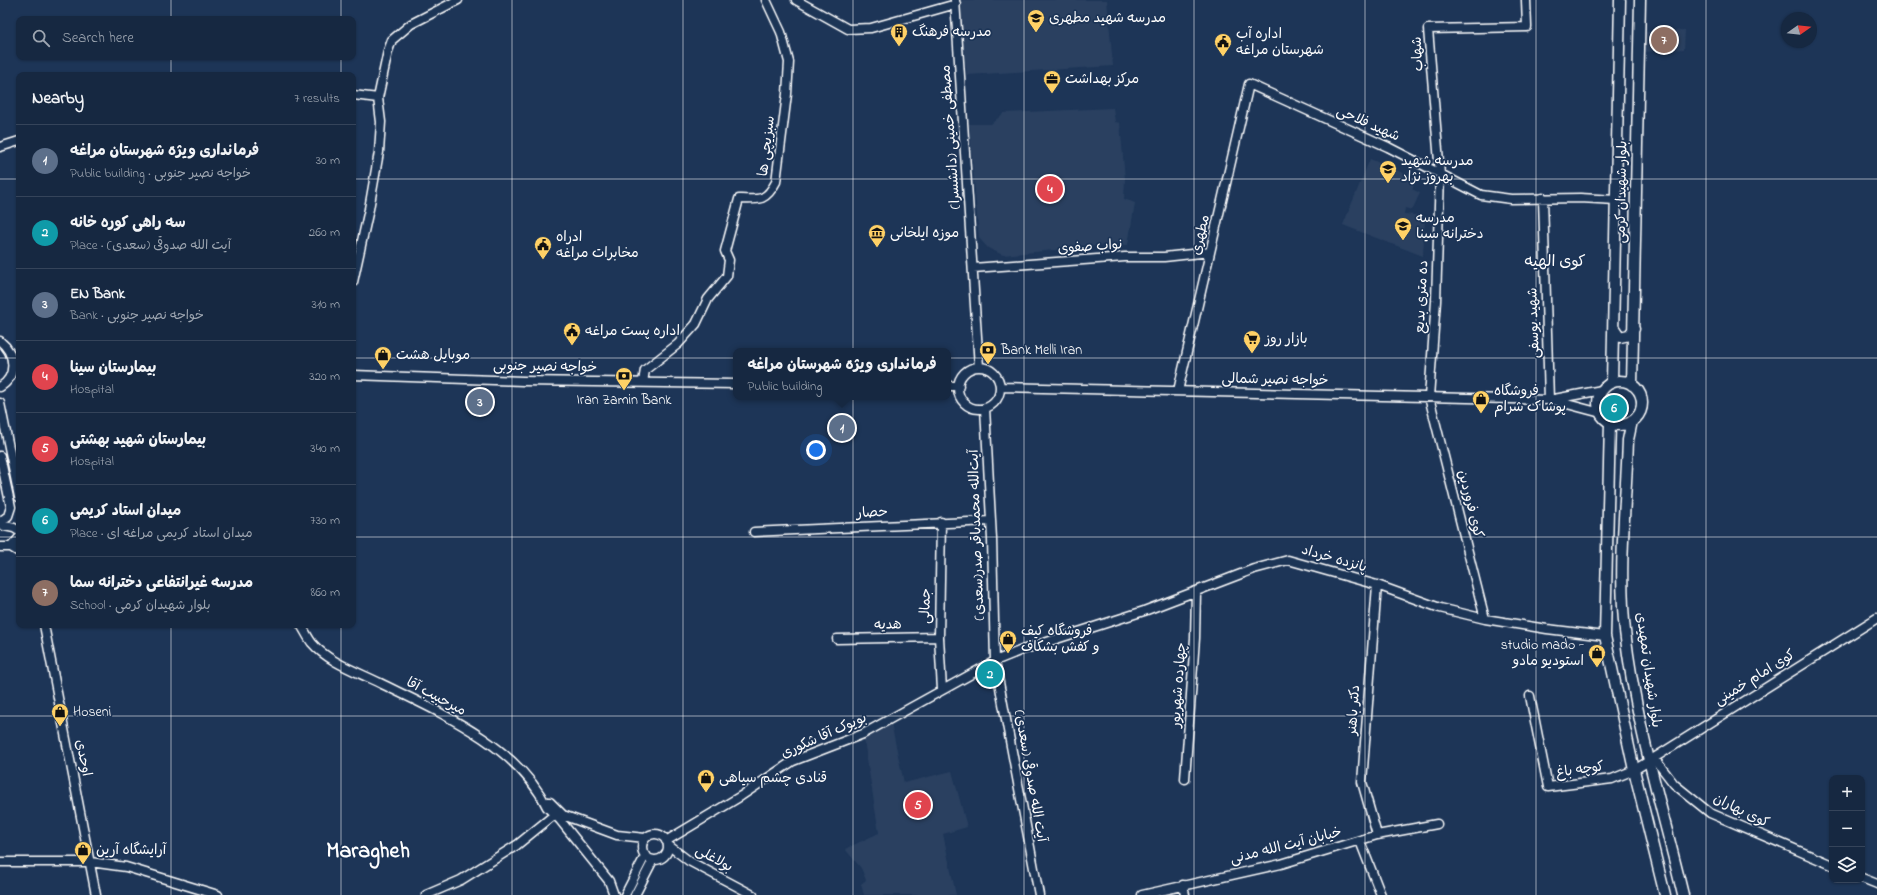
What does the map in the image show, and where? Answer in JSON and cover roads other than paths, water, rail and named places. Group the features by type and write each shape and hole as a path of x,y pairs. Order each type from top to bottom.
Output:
{"main road":[{"name":"بلوار شهیدان کرمی","path":"1612,382 1620,0"},
{"name":"بلوار شهیدان کرمی","path":"1632,385 1640,0"},
{"path":"1614,328 1620,336 1629,336 1634,329"},
{"path":"1621,381 1632,385 1638,390 1642,403 1637,416 1632,421 1621,424 1610,422 1601,412 1599,400 1602,390 1612,382 1621,381"},
{"name":"بلوار شهیدان تمهیدی","path":"1632,421 1628,440 1623,576 1625,631 1651,760 1682,895"},
{"path":"1610,422 1605,636 1634,770 1665,895"}],"street":[{"path":"356,268 379,152 381,122 378,98 388,51 392,40 411,24 458,0"},
{"name":"سبزیچی ها","path":"643,382 645,370 678,344 696,324 708,299 727,276 729,260 725,251 739,199 762,198 770,194 776,182 787,94 788,62 782,32 766,0"},
{"path":"796,0 848,29 870,28 956,2"},
{"name":"شهاب","path":"1440,174 1428,29 1527,27 1526,0"},
{"name":"مصطفی خمینی (دانشسرا)","path":"956,2 979,368"},
{"name":"شهید فلاحی","path":"1249,84 1388,146 1481,195 1511,200 1580,198 1616,200"},
{"name":"مطهری","path":"1178,391 1249,84"},
{"path":"356,95 378,98"},
{"path":"0,147 16,142"},
{"name":"ده متری بدیع","path":"1429,397 1436,301 1440,174"},
{"name":"شهید یوسفی","path":"1543,198 1549,400"},
{"name":"نواب صفوی","path":"973,268 1210,252"},
{"path":"0,341 7,346 16,364 10,376 0,387"},
{"path":"979,368 991,371 1000,387 997,398 994,402 984,408 977,409 965,403 959,392 959,386 960,380 968,371 979,368"},
{"name":"خواجه نصیر جنوبی","path":"356,375 523,381 733,384"},
{"path":"951,386 959,386"},
{"name":"خواجه نصیر شمالی","path":"1000,387 1549,400"},
{"path":"1549,400 1602,390"},
{"name":"کوی فروردین","path":"1429,397 1484,619"},
{"path":"1549,400 1601,412"},
{"path":"0,403 16,473"},
{"name":"آیت‌الله محمدباقر صدر(سعدی)","path":"984,408 991,521 995,661"},
{"path":"0,456 11,507 8,516 0,524 16,529"},
{"name":"حصار","path":"754,532 941,522 991,521"},
{"name":"جمالی","path":"941,522 939,637 942,690"},
{"path":"11,547 16,541"},
{"path":"0,547 11,547 16,550"},
{"name":"پانزده خرداد","path":"995,661 1022,650 1144,611 1254,569 1288,560 1377,585 1440,608 1484,619 1605,636"},
{"name":"دکتر باهنر","path":"1377,585 1362,782 1377,835"},
{"name":"چهارده شهریور","path":"1185,779 1195,638 1196,592"},
{"name":"کوی امام خمینی","path":"1634,770 1877,618"},
{"name":"اوحدی","path":"45,628 96,895"},
{"name":"میرحبیب آقا","path":"303,628 312,644 331,659 415,700 481,737 524,773 609,881 614,895"},
{"name":"هدیه","path":"837,639 939,637"},
{"name":"بویوک آقا شکوری","path":"667,843 793,761 863,734 995,661"},
{"name":"آیت الله صدوقی (سعدی)","path":"995,661 1039,895"},
{"name":"کوچه باغ","path":"1530,696 1548,787 1612,778 1634,770"},
{"name":"کوی بهاران","path":"1651,760 1674,784 1710,813 1829,864"},
{"path":"426,895 461,880 559,817 617,835 645,838 649,835 661,835 667,843 664,856 649,858 625,895"},
{"name":"خیابان آیت الله مدنی","path":"1142,895 1281,864 1377,835 1437,824"},
{"path":"645,838 642,849 649,858"},
{"path":"1360,841 1381,895"},
{"name":"بولاغلی","path":"667,843 689,860 750,894"},
{"path":"635,895 649,858"},
{"path":"0,862 90,862 126,867 218,895"},
{"path":"1865,879 1877,884"},
{"path":"1183,885 1185,895"}],"place":[{"name":"مدرسه شهید مطهری","path":"1036,33"},
{"name":"مدرسه غیرانتفاعی دخترانه سما","path":"1664,40"},
{"name":"مدرسه فرهنگ","path":"899,47"},
{"name":"اداره آب شهرستان مراغه","path":"1223,57"},
{"name":"مرکز بهداشت","path":"1052,94"},
{"name":"مدرسه شهید بهروز نژاد","path":"1388,184"},
{"name":"بیمارستان سینا","path":"1050,189"},
{"name":"مدرسه دخترانه سینا","path":"1403,241"},
{"name":"موزه ایلخانی","path":"877,248"},
{"name":"ادراه مخابرات مراغه","path":"543,260"},
{"name":"اداره پست مراغه","path":"572,346"},
{"name":"بازار روز","path":"1252,354"},
{"name":"Bank Melli Iran","path":"988,365"},
{"name":"موبایل هشت","path":"383,370"},
{"name":"Iran Zamin Bank","path":"624,391"},
{"name":"EN Bank","path":"480,402"},
{"name":"میدان استاد کریمی","path":"1614,408"},
{"name":"فروشگاه پوشاک شرام","path":"1481,414"},
{"name":"فرمانداری ویژه شهرستان مراغه","path":"842,428"},
{"name":"فروشگاه کیف و کفش بشکاف","path":"1008,654"},
{"name":"studio mado - استودیو مادو","path":"1597,668"},
{"name":"سه راهی کوره خانه","path":"990,674"},
{"name":"Hoseni","path":"60,727"},
{"name":"قنادی چشم سیاهی","path":"706,793"},
{"name":"بیمارستان شهید بهشتی","path":"918,805"},
{"name":"آرایشگاه آرین","path":"83,865"}],"district":[{"name":"کوی الهیه","path":"1555,262"},
{"name":"Maragheh","path":"368,852"}]}
